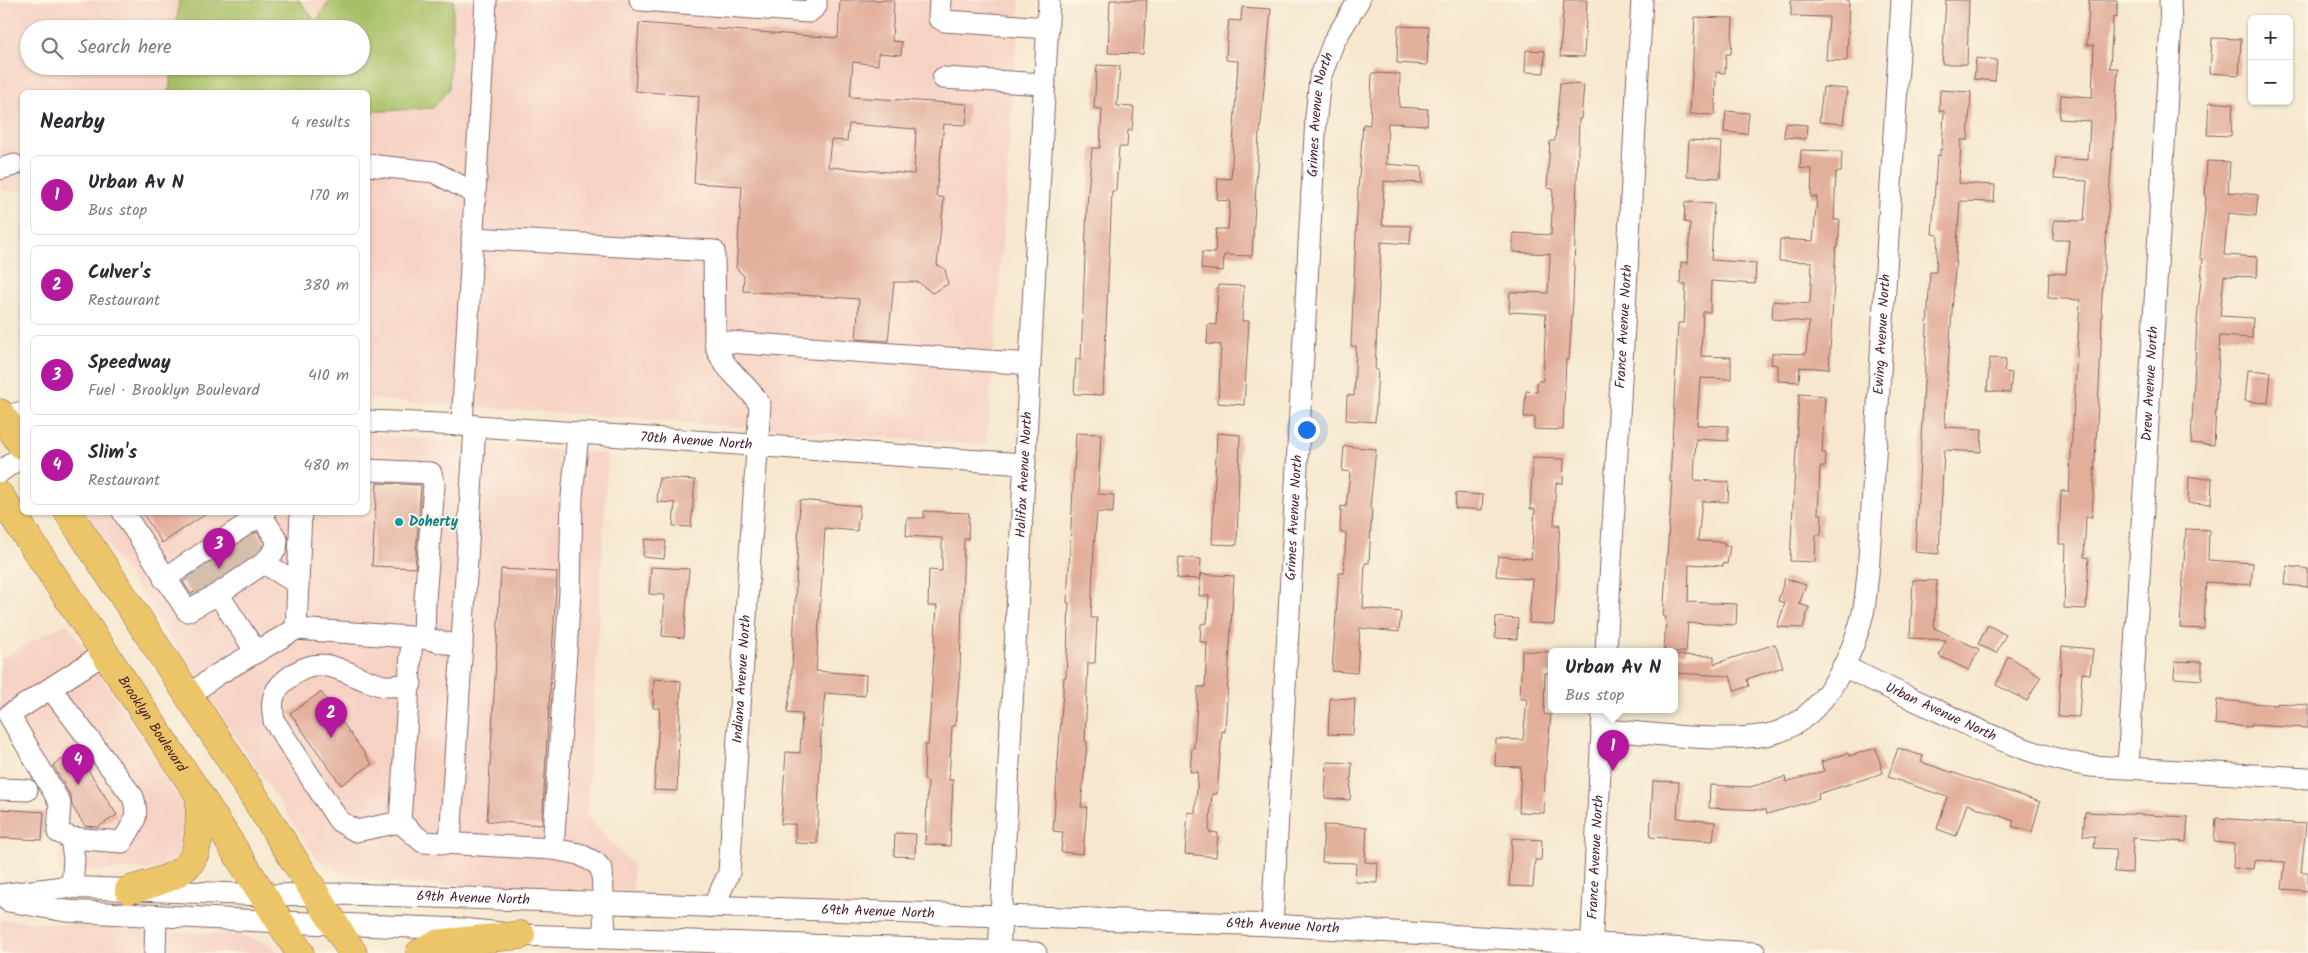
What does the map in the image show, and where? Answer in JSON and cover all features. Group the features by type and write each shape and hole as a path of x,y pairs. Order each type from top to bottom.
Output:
{"main road":[{"path":"6,415 20,441"},
{"name":"Brooklyn Boulevard","path":"0,496 200,796 300,953"},
{"path":"70,515 353,953"},
{"path":"129,890 165,880 185,870 195,855 199,836 200,796"},
{"path":"420,953 436,944 521,935"}],"street":[{"path":"450,842 462,647 469,426 472,238 486,0"},
{"path":"640,0 809,12 816,6 816,0"},
{"path":"940,0 939,18 944,21 1048,28"},
{"name":"Halifax Avenue North","path":"999,952 1049,0"},
{"name":"Grimes Avenue North","path":"1272,925 1316,116 1320,78 1334,41 1359,0"},
{"name":"France Avenue North","path":"1606,648 1642,0"},
{"name":"Ewing Avenue North","path":"1843,666 1864,611 1868,575 1902,0"},
{"name":"Drew Avenue North","path":"2128,767 2171,25 2170,0"},
{"path":"943,78 1045,84"},
{"path":"370,165 434,172 474,193"},
{"path":"472,238 714,251 715,341 1030,364"},
{"name":"Indiana Avenue North","path":"713,907 729,873 760,405 753,392 724,364 716,350 715,341"},
{"name":"70th Avenue North","path":"370,421 469,426 1026,464"},
{"path":"553,849 570,592 572,497 578,434"},
{"path":"0,472 20,457"},
{"path":"370,470 431,473 434,485 425,600 410,684 400,822"},
{"path":"125,515 164,579 187,611 276,549 277,540 264,515"},
{"path":"164,579 217,550 262,515"},
{"path":"296,629 301,515"},
{"path":"235,578 256,652"},
{"path":"235,578 298,584"},
{"path":"188,696 216,676 296,629 418,638 462,647"},
{"path":"51,689 133,797 138,811 122,842 71,838 58,832 60,803 9,715 105,653"},
{"path":"400,822 356,831 339,821 274,721 271,704 278,686 295,672 317,665 337,666 380,685 410,684"},
{"path":"1603,720 1719,738 1767,735 1794,724 1816,707 1843,666"},
{"name":"Urban Avenue North","path":"1843,666 2028,752 2058,760 2090,766 2308,778"},
{"name":"France Avenue North","path":"1591,948 1603,720"},
{"path":"0,789 27,790"},
{"path":"400,822 423,842 553,849 579,854 596,863 602,870 605,937"},
{"path":"71,838 74,859 72,888"},
{"name":"69th Avenue North","path":"0,895 72,888 1002,916 1272,925 1591,948 1755,953"},
{"path":"0,900 66,911 462,929 521,935 605,937 720,948 1036,953"},
{"path":"155,953 156,916"}],"shaded area":[{"path":"0,0 1020,0 987,445 370,399 370,90 20,90 20,192 0,190"},
{"path":"370,434 608,454 587,816 633,866 633,891 380,882 339,873 319,861 87,515 370,515"},
{"path":"67,623 188,812 191,847 164,869 59,872 56,800 0,712 0,659"},
{"path":"0,920 241,936 265,943 279,953 0,953"}],"green space":[{"path":"179,0 299,0 314,20 177,20"},
{"path":"330,0 454,0 449,89 433,108 370,112 370,90 169,90 171,75 370,75 370,20 317,20"}],"building":[{"path":"840,0 894,0 892,41 902,42 901,55 878,53 878,65 853,62 850,97 968,104 966,125 944,124 936,196 944,198 937,265 945,269 948,284 932,293 918,282 894,282 888,341 856,339 859,299 743,291 744,276 736,268 742,186 694,183 699,96 635,91 639,23 838,38","holes":["849,124 916,129 914,174 828,167 831,140 847,141"]},
{"path":"1110,0 1147,0 1143,54 1108,53"},
{"path":"1564,0 1587,0 1584,57 1560,56"},
{"path":"1791,0 1849,0 1847,61 1826,60 1829,17 1791,16"},
{"path":"1946,0 1969,0 1967,64 1942,64"},
{"path":"2089,0 2117,0 2117,18 2113,17 2110,68 2118,68 2101,312 2101,349 2092,517 2086,517 2084,557 2089,558 2086,609 2064,608 2066,544 2059,544 2061,491 2069,491 2080,300 2048,298 2049,273 2066,274 2069,240 2053,240 2054,220 2084,221 2087,181 2054,179 2056,158 2088,160 2090,121 2059,119 2061,95 2092,97 2094,45 2087,45"},
{"path":"1242,7 1271,9 1259,133 1252,256 1224,255 1223,271 1201,269 1202,252 1215,253 1216,229 1228,229 1230,201 1217,200 1218,178 1231,179 1238,61 1226,60 1227,39 1229,20 1241,21"},
{"path":"1695,17 1733,18 1731,54 1726,54 1725,73 1716,72 1715,115 1690,114"},
{"path":"1398,26 1429,27 1427,65 1397,63"},
{"path":"2212,38 2241,39 2239,75 2210,73"},
{"path":"1526,50 1545,51 1544,73 1525,72"},
{"path":"1976,58 1997,60 1995,81 1974,79"},
{"path":"1097,65 1120,66 1117,106 1134,107 1132,130 1128,130 1127,147 1119,147 1116,191 1112,191 1103,395 1074,394 1076,358 1081,359 1087,205 1092,148 1100,148 1102,109 1094,108"},
{"path":"1372,73 1400,74 1399,107 1428,109 1427,125 1388,123 1386,164 1422,167 1422,183 1384,181 1382,225 1411,226 1410,244 1381,242 1375,370 1378,370 1375,422 1346,420 1347,395 1354,396 1356,346 1351,346 1358,190 1363,124 1370,125"},
{"path":"1560,83 1584,85 1581,119 1579,119 1573,300 1569,360 1566,359 1563,430 1534,429 1535,417 1524,417 1526,391 1537,392 1537,381 1543,381 1546,314 1509,312 1510,292 1548,293 1550,254 1513,252 1513,233 1551,235 1553,189 1547,188 1550,141 1555,141"},
{"path":"1823,87 1847,89 1843,124 1819,122"},
{"path":"1940,90 1971,92 1968,140 1961,140 1959,183 1995,185 1994,202 1960,201 1945,427 1982,429 1981,452 1944,450 1939,554 1915,552 1930,272 1936,272 1938,235 1932,234 1937,155 1940,156 1940,149 1942,150 1944,111 1939,111"},
{"path":"2209,102 2233,104 2231,136 2207,135"},
{"path":"1726,111 1749,113 1747,134 1724,132"},
{"path":"1785,123 1807,125 1806,139 1784,137"},
{"path":"1689,140 1722,142 1720,178 1687,176"},
{"path":"1801,150 1842,151 1841,172 1836,172 1834,220 1840,220 1838,247 1836,247 1829,369 1800,367 1799,382 1778,381 1778,365 1771,364 1772,353 1806,354 1809,322 1772,319 1773,301 1810,304 1812,262 1779,261 1780,239 1813,241 1817,197 1811,197 1812,169 1800,168"},
{"path":"2207,161 2230,162 2228,192 2258,195 2256,216 2228,213 2224,255 2258,257 2257,277 2224,276 2220,316 2253,318 2252,338 2220,336 2214,445 2191,443 2197,320 2203,259 2200,258 2206,198"},
{"path":"1685,202 1714,204 1711,260 1756,263 1755,284 1711,281 1710,312 1703,312 1701,356 1731,357 1731,379 1700,378 1697,425 1728,426 1728,441 1696,439 1694,480 1729,482 1728,502 1702,501 1698,541 1724,542 1724,546 1730,546 1727,564 1723,563 1723,566 1689,564 1688,602 1737,604 1736,625 1688,623 1686,652 1678,652 1678,648 1664,648 1666,617 1663,617 1672,482 1670,482 1678,323 1684,323 1686,284 1680,284 1681,262 1688,263 1690,223 1684,222"},
{"path":"1218,285 1244,286 1242,321 1249,321 1244,405 1218,403 1221,345 1207,344 1208,324 1216,325"},
{"path":"1990,358 2006,359 2004,372 2012,373 2010,393 1987,391"},
{"path":"2248,370 2271,372 2268,403 2245,401"},
{"path":"1799,394 1825,396 1822,453 1826,453 1825,467 1820,467 1818,514 1822,514 1821,535 1816,535 1815,562 1790,561"},
{"path":"1076,433 1101,434 1098,494 1114,495 1113,513 1097,512 1091,618 1097,618 1095,663 1088,663 1085,741 1087,742 1081,807 1087,807 1083,854 1061,852 1063,832 1053,831 1064,677 1066,677 1069,603 1067,603"},
{"path":"1217,433 1240,435 1237,545 1212,544"},
{"path":"1344,446 1376,449 1370,508 1372,508 1369,563 1365,563 1363,608 1401,612 1399,632 1360,628 1357,673 1332,671 1339,573 1344,573 1346,533 1340,532 1341,506 1346,507 1350,472 1342,471"},
{"path":"1533,458 1564,459 1563,483 1556,483 1554,525 1560,525 1554,624 1529,623 1532,579 1496,576 1498,556 1531,559 1535,509 1530,509"},
{"path":"2189,477 2212,478 2211,504 2188,503"},
{"path":"659,478 695,480 691,527 673,526 675,503 657,502"},
{"name":"Doherty","path":"377,483 421,485 415,568 372,566"},
{"path":"1456,493 1483,495 1482,510 1455,508"},
{"path":"800,500 860,506 857,531 825,528 816,671 866,675 865,696 825,693 821,734 817,844 795,843 795,824 781,824 786,752 800,753 802,714 787,713 791,688"},
{"path":"924,511 969,513 968,539 964,539 960,669 955,726 952,726 949,780 953,780 950,846 925,844 928,781 924,780 925,744 928,745 937,606 928,606 929,570 942,571 942,538 906,536 907,518 924,518"},
{"path":"144,515 204,515 162,543"},
{"path":"2186,529 2209,530 2208,560 2253,563 2251,585 2206,582 2204,629 2180,628"},
{"path":"257,532 264,543 256,554 191,594 183,582"},
{"path":"645,539 666,541 664,559 643,557"},
{"path":"1179,557 1201,559 1200,579 1177,578"},
{"path":"2287,566 2308,569 2308,587 2285,585"},
{"path":"651,567 689,569 684,638 662,636 665,595 649,594"},
{"path":"501,569 557,572 542,825 487,821"},
{"path":"1200,574 1234,576 1225,732 1222,731 1217,794 1212,794 1209,832 1218,833 1216,857 1185,854 1188,812 1195,813 1198,772 1190,772 1192,748 1194,748 1198,687 1205,687 1207,642 1200,642 1201,624 1207,623 1209,596 1199,596"},
{"path":"1785,578 1806,585 1799,604 1809,607 1803,628 1777,627 1785,603 1778,601"},
{"path":"1913,580 1937,581 1934,628 1979,649 1969,670 1939,656 1946,640 1910,638"},
{"path":"1496,617 1518,619 1517,639 1495,638"},
{"path":"1988,625 2006,635 1996,653 1978,644"},
{"path":"1775,644 1783,667 1747,679 1749,686 1735,691 1730,676 1678,673 1678,655 1714,656 1714,664"},
{"path":"2062,646 2093,649 2090,674 2082,673 2079,717 2058,716"},
{"path":"1522,651 1548,652 1548,673 1545,673 1544,714 1551,715 1545,776 1544,813 1519,812 1521,767 1495,766 1496,739 1523,740 1527,699 1520,699"},
{"path":"2008,656 2041,676 2027,701 1996,685"},
{"path":"2175,661 2202,662 2202,680 2174,678"},
{"path":"654,679 681,681 677,791 654,790 660,708 653,708"},
{"path":"321,692 372,764 341,785 290,713"},
{"path":"1330,698 1355,699 1353,735 1328,734"},
{"path":"2217,700 2277,705 2277,703 2308,705 2308,728 2215,724"},
{"path":"1876,748 1883,773 1818,794 1819,799 1767,814 1766,810 1709,808 1710,785 1750,787 1785,777 1786,782 1824,771 1821,762 1848,753 1849,756"},
{"path":"1898,748 1923,756 1921,762 2040,802 2032,832 2012,826 2014,821 1967,804 1956,836 1937,829 1947,797 1888,777"},
{"path":"76,751 117,815 98,827 85,826 72,806 71,797 53,765"},
{"path":"1327,762 1352,763 1350,800 1325,798"},
{"path":"1653,781 1679,782 1677,818 1715,822 1713,841 1650,837"},
{"path":"0,809 44,812 42,840 0,838"},
{"path":"2085,812 2188,817 2186,842 2133,838 2132,873 2114,872 2116,849 2094,848 2095,836 2083,836"},
{"path":"2216,818 2306,824 2301,872 2308,872 2308,891 2282,889 2285,862 2254,860 2253,869 2233,868 2234,844 2214,842"},
{"path":"1324,825 1367,827 1365,862 1378,863 1377,883 1355,882 1356,863 1322,862"},
{"path":"895,833 916,834 915,857 894,856"},
{"path":"1512,838 1542,840 1541,860 1535,860 1533,887 1509,886"}],"tunnel":[{"path":"244,539 255,558"},
{"path":"228,550 239,568"},
{"path":"212,560 224,579"},
{"path":"195,571 206,590"}],"place":[{"name":"Doherty","path":"399,522"},
{"name":"Speedway","path":"219,569"},
{"name":"Culver's","path":"331,738"},
{"name":"Urban Av N","path":"1613,771"},
{"name":"Slim's","path":"78,785"}]}
